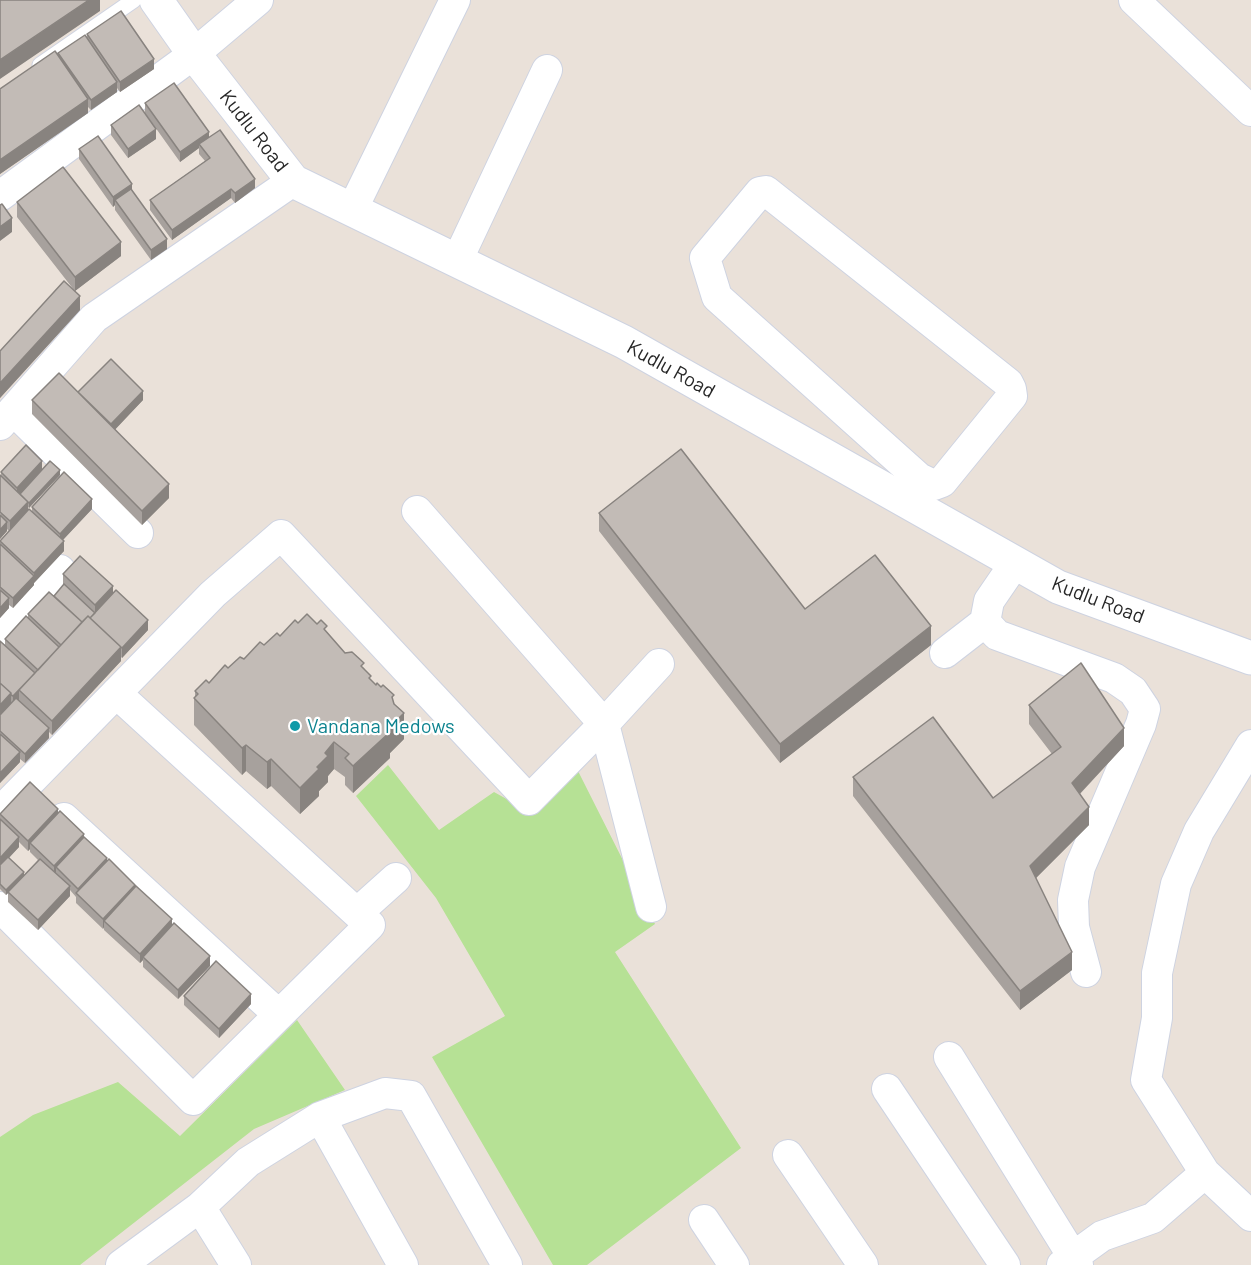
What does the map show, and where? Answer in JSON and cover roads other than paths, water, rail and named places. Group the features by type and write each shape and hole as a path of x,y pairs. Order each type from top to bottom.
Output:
{"street":[{"name":"Kudlu Road","path":"156,0 194,54 293,181 624,342 911,489 1015,563 1058,587 1251,658"},
{"path":"0,196 194,54 258,0"},
{"path":"352,210 455,0"},
{"path":"1134,0 1251,111"},
{"path":"457,261 547,70"},
{"path":"138,533 6,417 94,318 293,181"},
{"path":"766,191 1008,383 1012,396 942,482 911,489 717,297 705,258 760,192 766,191"},
{"path":"417,511 604,724 651,907"},
{"path":"0,812 213,594 281,535 530,800 659,664"},
{"path":"945,653 985,622 989,601 1015,563"},
{"path":"0,632 60,570"},
{"path":"985,622 997,635 1114,678 1133,691 1144,709 1141,724 1080,867 1072,900 1074,927 1086,972"},
{"path":"0,907 193,1100 370,925 116,693"},
{"path":"1251,745 1199,831 1176,884 1157,973 1157,1018 1146,1080 1205,1173 1251,1216"},
{"path":"27,784 279,1014"},
{"path":"357,913 396,878"},
{"path":"949,1056 1071,1262 1102,1236 1153,1218 1205,1173"},
{"path":"887,1089 1005,1265"},
{"path":"122,1265 200,1207 248,1162 320,1117 385,1093 411,1096 507,1265"},
{"path":"320,1117 404,1265"},
{"path":"788,1155 863,1265"},
{"path":"200,1207 236,1265"},
{"path":"704,1220 734,1265"}],"lane":[{"path":"29,72 134,0"}],"place":[{"name":"Vandana Medows","path":"295,726"}]}
